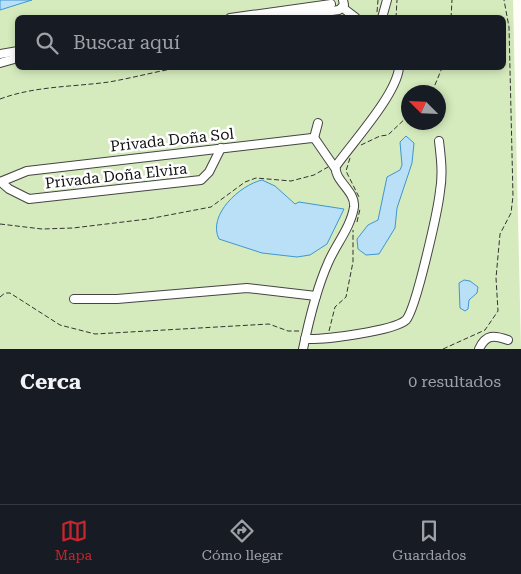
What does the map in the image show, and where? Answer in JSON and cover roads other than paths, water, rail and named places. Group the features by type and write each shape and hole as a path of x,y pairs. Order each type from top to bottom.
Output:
{"street":[{"path":"388,15 389,0"},
{"path":"292,15 337,4"},
{"path":"255,15 337,4 352,15"},
{"path":"0,54 15,52"},
{"path":"0,62 15,59"},
{"path":"334,166 386,98 398,76 399,70"},
{"path":"303,349 324,271 351,217 354,205 334,166 314,138 318,123"},
{"name":"Privada Doña Sol","path":"0,182 28,172 314,138"},
{"path":"306,335 322,339 388,328 406,320 411,312 440,191 442,171 439,141"},
{"name":"Privada Doña Elvira","path":"0,182 29,199 201,180 209,172 222,148"},
{"path":"74,299 117,299 247,288 316,296"},
{"path":"479,349 487,338 495,336 508,340"}],"water":[{"path":"0,0 32,0 0,10"},
{"path":"406,136 414,143 412,163 397,208 395,228 379,254 366,255 358,249 357,239 368,225 378,220 387,177 400,170 402,165 400,142"},
{"path":"262,180 275,186 295,204 299,202 344,209 327,244 310,255 297,257 262,253 219,239 217,230 218,220 228,202 244,188"},
{"path":"464,280 470,281 478,287 477,293 469,300 468,309 465,311 460,308 459,283"}]}
